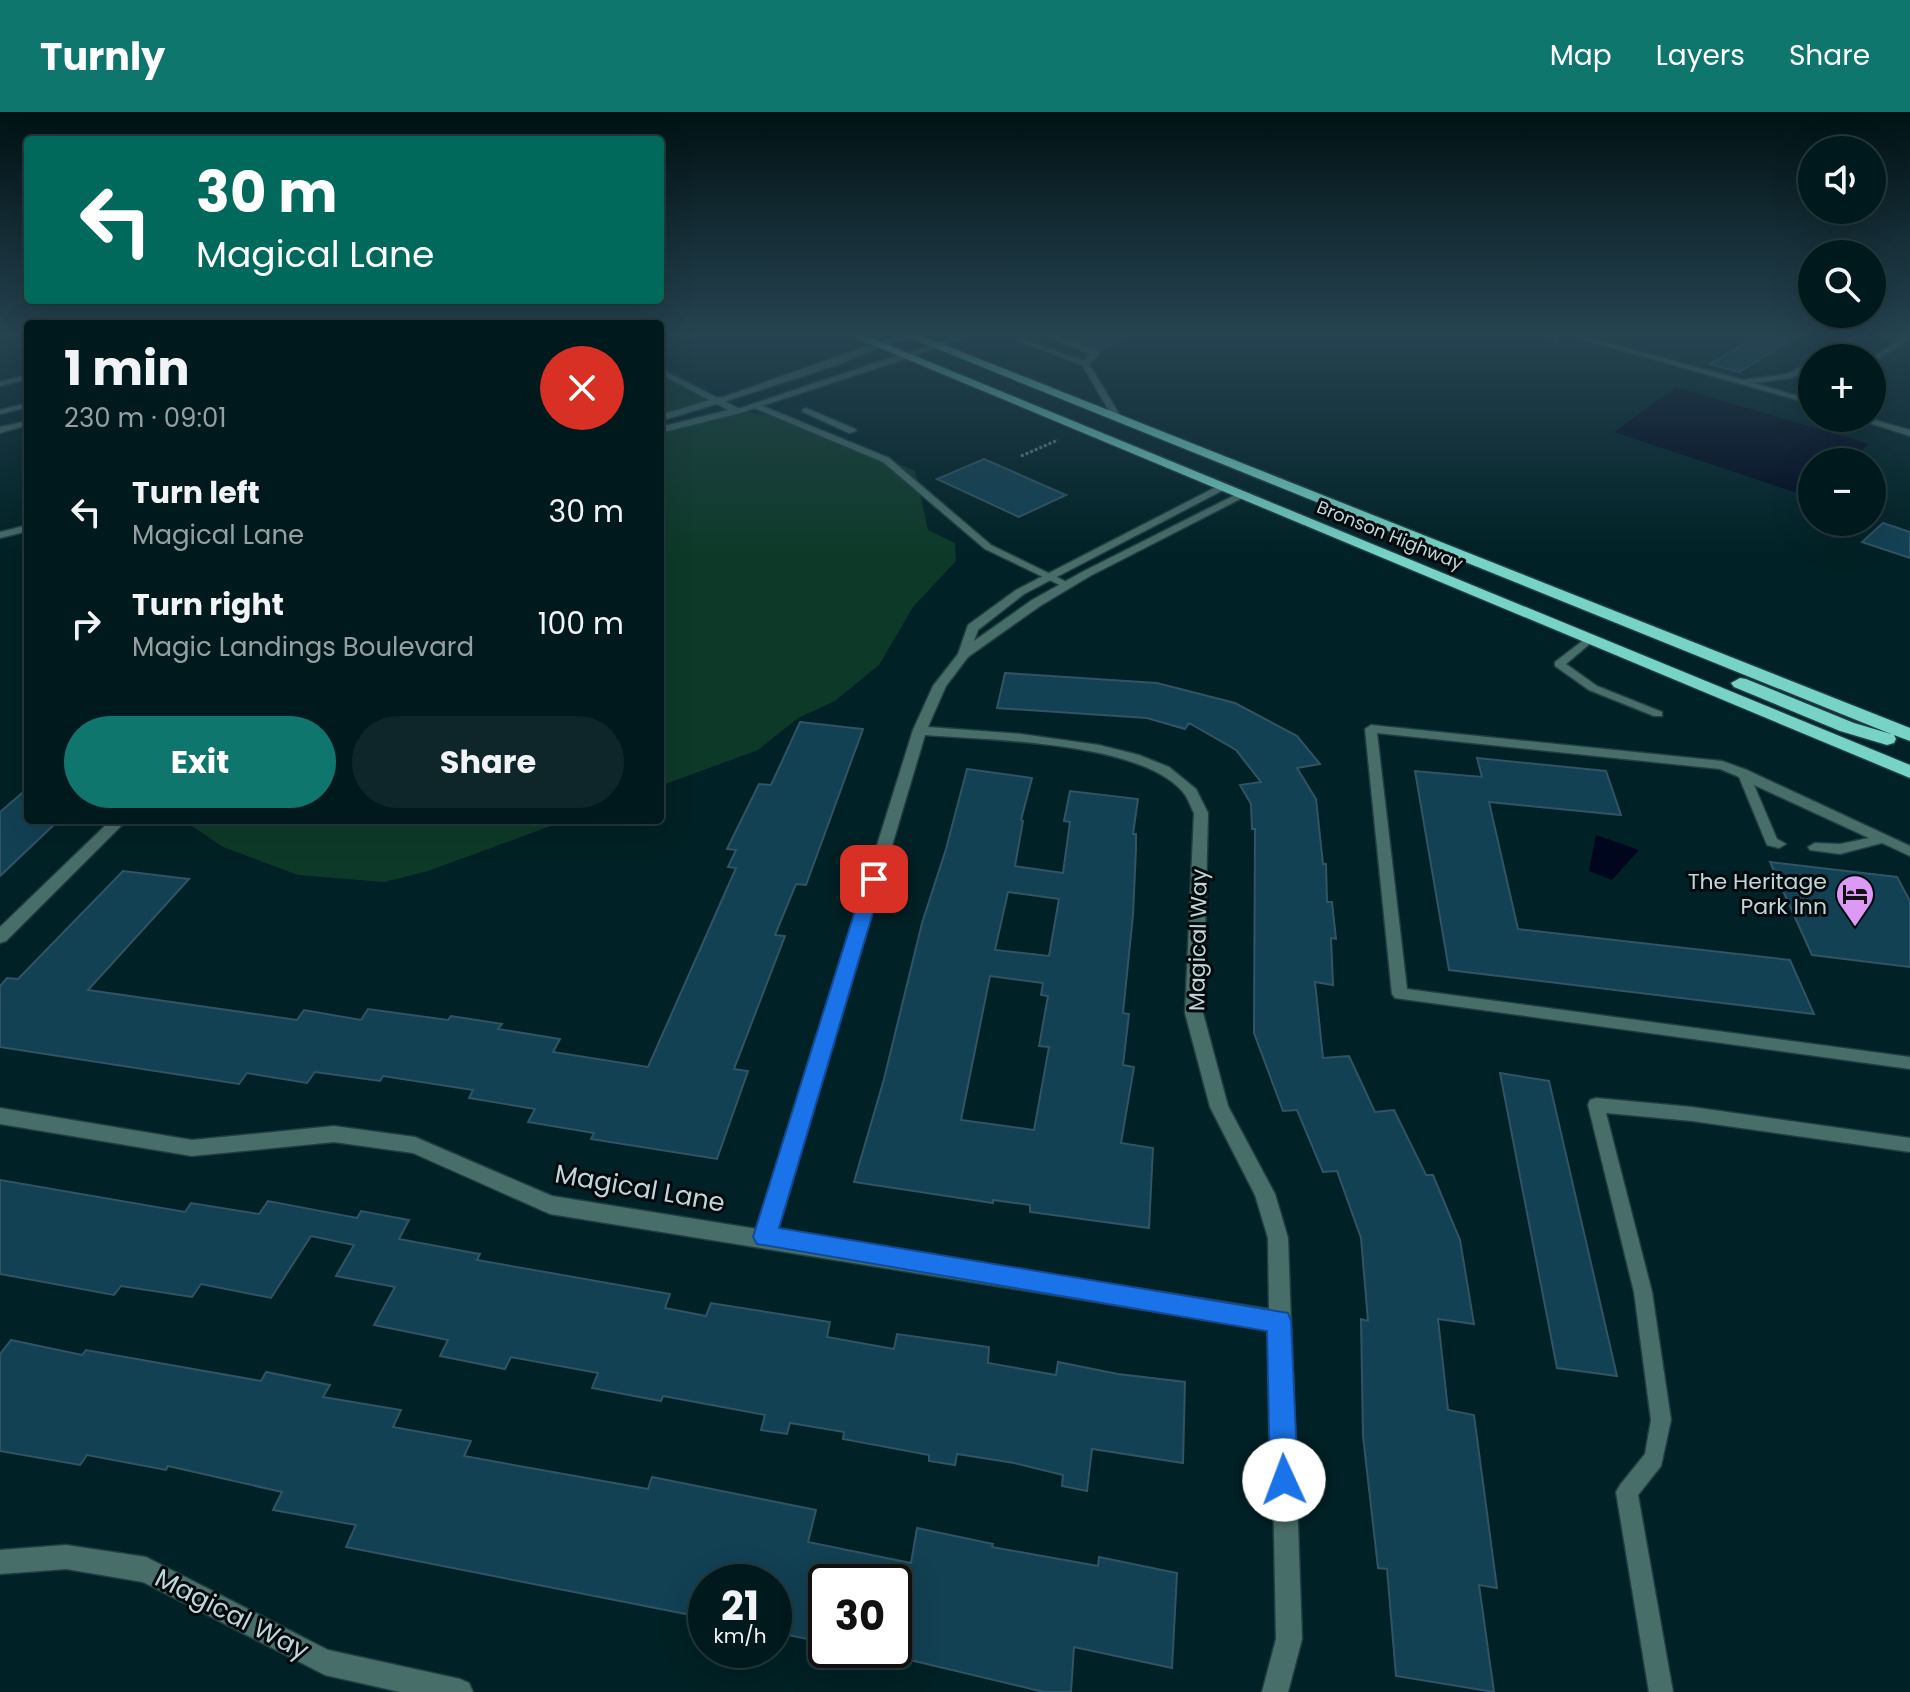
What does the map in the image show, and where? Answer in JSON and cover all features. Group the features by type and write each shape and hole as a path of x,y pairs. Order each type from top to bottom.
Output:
{"highway":[{"name":"Bronson Highway","path":"1033,409 1910,772"},
{"name":"Bronson Highway","path":"1096,409 1910,735"},
{"path":"1527,612 1633,639 1847,727 1910,743"}],"street":[{"path":"664,417 691,409"},
{"path":"664,429 744,409"},
{"path":"964,654 972,628 1020,592 1224,487"},
{"path":"765,1237 920,730 940,686 964,654 1068,585 1243,495"},
{"path":"0,524 24,518"},
{"path":"0,535 24,529"},
{"name":"Magical Way","path":"920,730 1109,750 1150,764 1187,787 1201,813 1194,1013 1219,1107 1265,1194 1278,1238 1289,1639 1275,1692"},
{"path":"0,937 116,824"},
{"name":"Magical Lane","path":"0,1116 192,1148 334,1134 415,1145 550,1205 1279,1321"},
{"name":"Magical Way","path":"0,1562 66,1557 146,1570 325,1662 460,1692"}],"lane":[{"path":"733,409 737,411"},
{"path":"764,409 886,460 988,547 1068,585"},
{"path":"1112,409 1117,417"},
{"path":"806,410 852,431"},
{"path":"0,430 24,424"},
{"path":"1886,426 1910,433"},
{"path":"1589,639 1559,664 1593,688 1658,714"},
{"path":"1910,851 1722,765 1371,729 1400,994 1910,1063"},
{"path":"1743,773 1767,833 1772,842 1779,844"},
{"path":"1815,847 1840,849 1882,839"},
{"path":"1661,1692 1627,1492 1654,1459 1661,1420 1643,1292 1596,1105 1692,1114 1910,1145"}],"path":[{"path":"1021,456 1058,440"}],"green space":[{"path":"745,412 789,417 915,471 928,530 955,543 956,561 913,607 879,665 835,701 798,718 758,750 664,785 664,433"},
{"path":"189,824 556,824 428,871 384,882 298,875 223,847"}],"water":[{"path":"1646,409 1750,409 1798,423 1798,432 1828,432 1869,444 1865,448 1798,448 1798,491 1614,432"},
{"path":"1596,835 1639,850 1612,880 1589,871"}],"building":[{"path":"984,459 1066,495 1019,517 937,479"},
{"path":"1886,524 1910,532 1910,558 1862,542 1869,536 1886,536"},
{"path":"1005,673 1157,683 1235,703 1297,736 1320,764 1297,768 1316,799 1323,864 1326,864 1327,902 1332,902 1336,939 1331,938 1333,985 1315,982 1323,1058 1349,1056 1375,1112 1394,1110 1426,1175 1433,1175 1460,1240 1474,1324 1438,1319 1448,1410 1474,1415 1497,1588 1479,1585 1494,1692 1396,1676 1387,1569 1378,1568 1363,1436 1361,1319 1368,1321 1361,1238 1337,1171 1323,1172 1297,1110 1283,1111 1254,1033 1255,829 1252,829 1251,804 1240,785 1261,782 1236,750 1189,723 1185,729 1147,718 997,708"},
{"path":"800,722 863,729 806,885 796,884 775,935 785,936 734,1069 748,1071 717,1159 591,1139 594,1133 528,1122 535,1109 469,1098 473,1090 383,1076 380,1081 315,1072 307,1083 247,1073 239,1084 0,1047 0,986 7,978 18,979 123,871 189,879 88,990 297,1020 304,1010 361,1020 368,1009 448,1020 451,1016 502,1024 498,1029 560,1039 553,1052 648,1067 736,868 728,867 736,850 727,849 759,784 771,785"},
{"path":"1477,758 1606,771 1621,815 1489,802 1518,929 1790,960 1814,1014 1449,970 1415,771 1482,777"},
{"path":"967,769 1032,778 1021,820 1015,866 1063,873 1070,822 1064,821 1070,791 1138,799 1133,834 1136,834 1136,849 1133,915 1123,1013 1129,1014 1123,1065 1134,1067 1121,1143 1153,1148 1149,1228 1030,1212 1030,1205 993,1200 993,1203 854,1182 884,1079 922,923","holes":["1008,892 1059,899 1049,956 995,950","990,976 1043,983 1041,995 1048,996 1039,1046 1049,1047 1034,1130 961,1120"]},
{"path":"24,791 24,824 55,824 0,876 0,812"},
{"name":"The Heritage Park Inn","path":"1770,862 1897,877 1910,901 1910,967 1812,955"},
{"path":"1500,1073 1549,1081 1617,1376 1557,1368"},
{"path":"0,1180 185,1212 191,1203 259,1214 268,1201 357,1218 361,1211 409,1220 399,1239 480,1254 477,1260 670,1294 665,1308 706,1316 711,1303 830,1322 827,1337 894,1349 897,1334 989,1347 988,1363 1056,1375 1058,1362 1118,1374 1185,1382 1183,1463 1092,1449 1087,1491 1062,1486 1063,1475 1014,1463 957,1454 955,1465 929,1461 929,1455 843,1439 844,1432 790,1423 787,1434 761,1430 765,1415 663,1396 661,1401 592,1388 598,1373 511,1357 505,1369 440,1356 448,1340 374,1325 395,1287 336,1276 354,1245 311,1236 271,1298 201,1284 192,1297 121,1286 114,1295 0,1274"},
{"path":"11,1340 82,1355 86,1350 261,1381 266,1372 330,1385 323,1397 401,1410 393,1427 471,1441 464,1456 648,1489 652,1477 816,1510 808,1542 911,1563 917,1528 993,1544 992,1547 1098,1566 1099,1557 1177,1573 1172,1668 1074,1647 1071,1692 1044,1692 912,1661 912,1564 808,1564 808,1639 792,1636 792,1564 688,1564 688,1614 346,1547 356,1525 273,1510 282,1492 168,1466 166,1470 87,1455 80,1465 0,1451 0,1354"}],"place":[{"name":"The Heritage Park Inn","path":"1855,928"}],"route":[{"path":"874,879 765,1237 1279,1321 1284,1480"}]}
